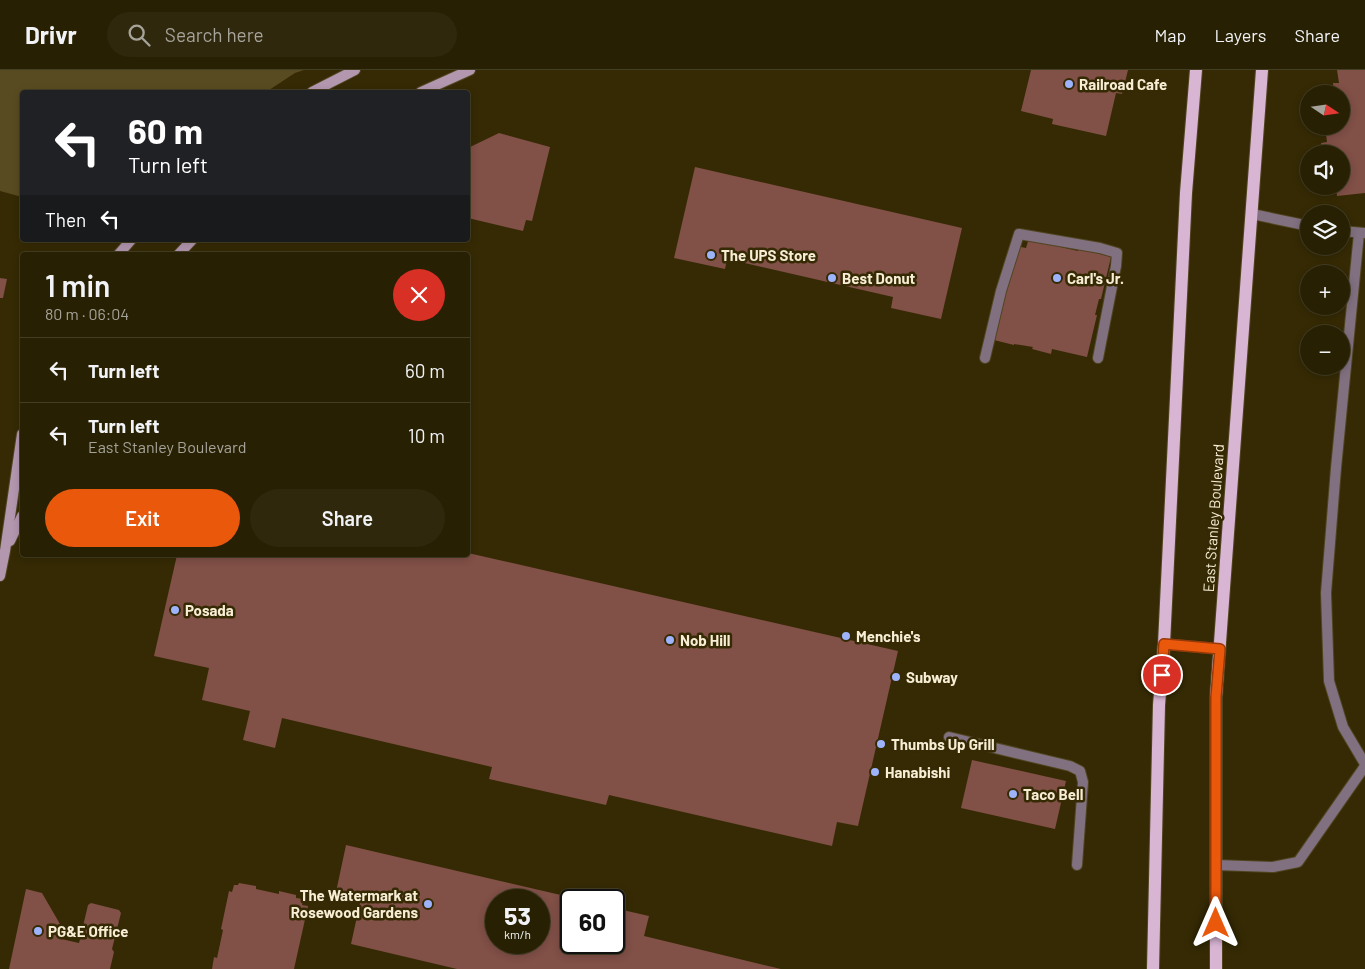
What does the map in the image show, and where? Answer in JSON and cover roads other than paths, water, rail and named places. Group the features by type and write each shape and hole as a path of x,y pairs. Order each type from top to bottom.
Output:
{"main road":[{"path":"316,90 355,70"},
{"path":"425,90 470,70"},
{"path":"1153,969 1159,705 1164,644 1186,193 1196,70"},
{"name":"East Stanley Boulevard","path":"1216,969 1216,697 1262,70"},
{"path":"121,252 129,242"},
{"path":"181,252 190,242"},
{"path":"0,576 20,448"},
{"path":"5,551 20,520"}],"lane":[{"path":"1252,214 1300,224"},
{"path":"1216,865 1273,867 1298,862 1365,765 1343,727 1329,681 1326,593 1336,468 1362,233"},
{"path":"985,358 1001,291 1019,234 1100,248 1116,253 1116,266 1098,358"},
{"path":"1164,644 1220,649"},
{"path":"949,737 1070,766 1080,771 1083,782 1077,865"}],"place":[{"name":"Railroad Cafe","path":"1069,84"},
{"name":"The UPS Store","path":"711,255"},
{"name":"Best Donut","path":"832,278"},
{"name":"Carl's Jr.","path":"1057,278"},
{"name":"Posada","path":"175,610"},
{"name":"Menchie's","path":"846,636"},
{"name":"Nob Hill","path":"670,640"},
{"name":"Subway","path":"896,677"},
{"name":"Thumbs Up Grill","path":"881,744"},
{"name":"Hanabishi","path":"875,772"},
{"name":"Taco Bell","path":"1013,794"},
{"name":"The Watermark at Rosewood Gardens","path":"428,904"},
{"name":"PG&E Office","path":"38,931"}]}
